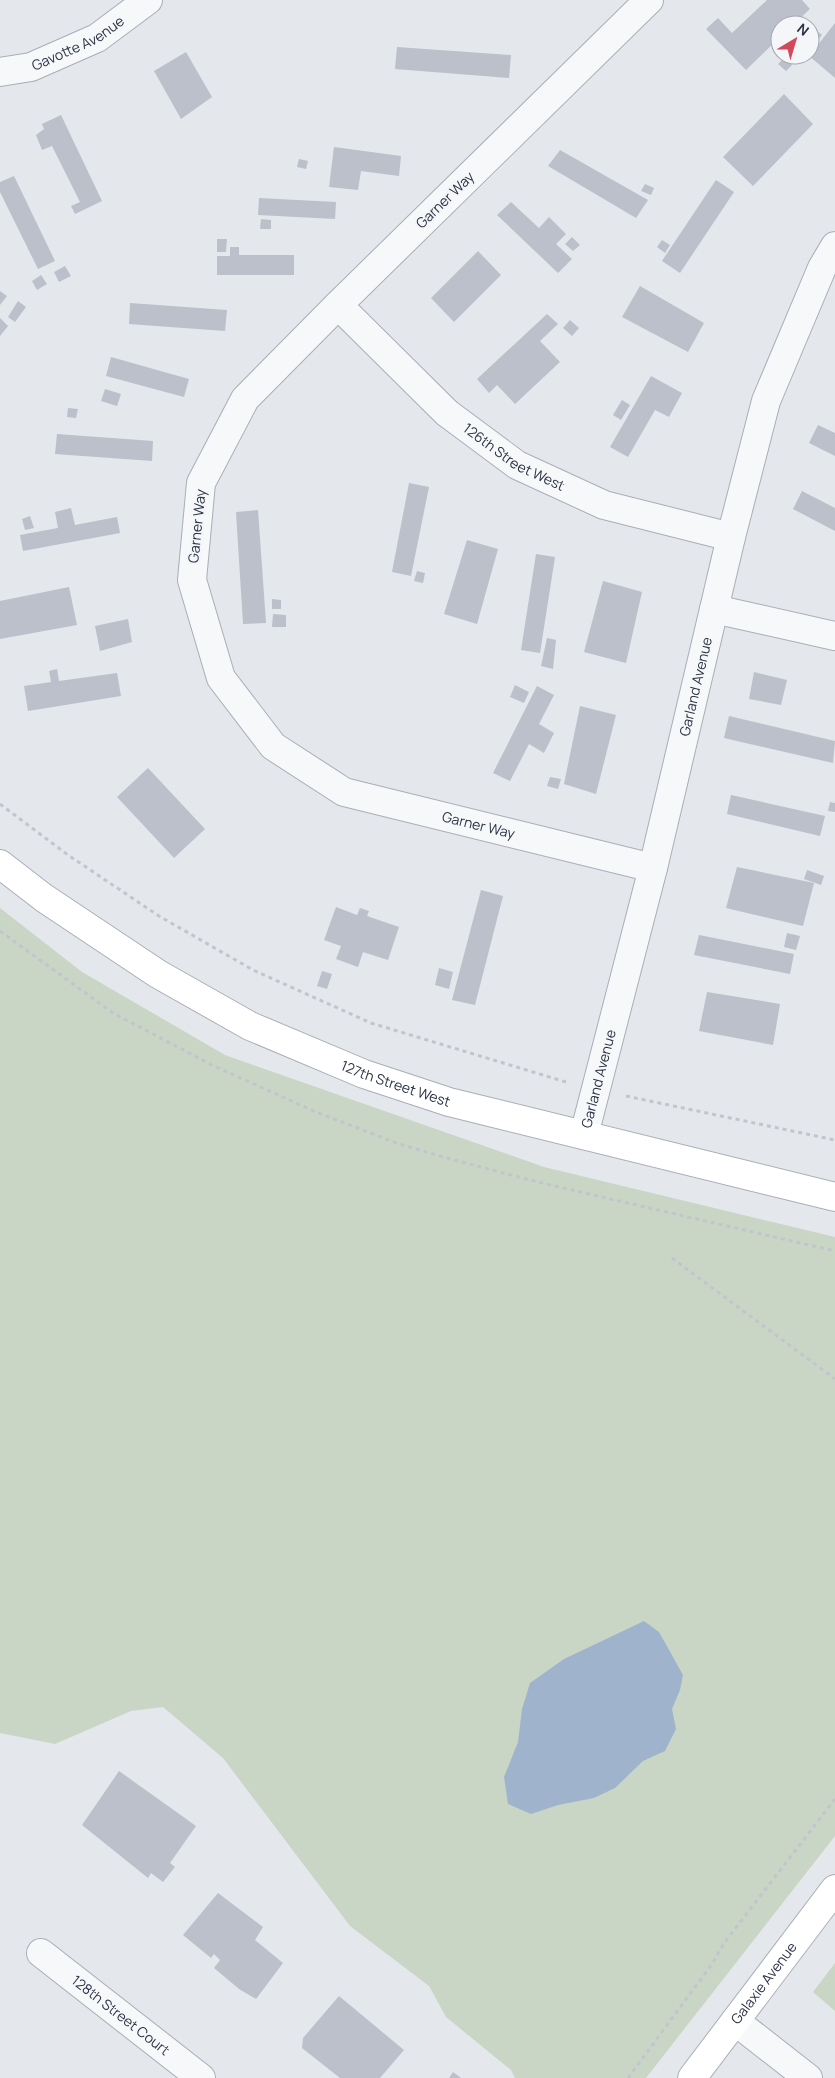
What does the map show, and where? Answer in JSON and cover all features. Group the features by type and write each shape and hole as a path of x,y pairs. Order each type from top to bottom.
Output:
{"street":[{"name":"Gavotte Avenue","path":"0,72 31,67 97,38 148,0"},
{"name":"Garner Way","path":"649,0 338,304 245,399 201,483 192,580 221,678 273,746 344,792 653,868"},
{"name":"Garland Avenue","path":"584,1135 598,1089 653,868 731,537 766,401 822,268 835,246"},
{"name":"126th Street West","path":"338,304 447,414 517,465 604,505 731,537"},
{"path":"714,609 835,636"},
{"name":"127th Street West","path":"0,864 44,898 158,974 250,1026 364,1074 449,1102 835,1197"},
{"name":"Galaxie Avenue","path":"692,2078 835,1889"},
{"name":"128th Street Court","path":"41,1953 201,2078"},
{"path":"735,2021 808,2078"}],"path":[{"path":"0,804 68,855 142,905 253,970 371,1023 560,1081 835,1140"},
{"path":"0,931 113,1013 212,1065 316,1112 399,1144 546,1184 835,1251"},
{"path":"672,1258 835,1379"},
{"path":"628,2078 712,1964 724,1943 835,1799"}],"green space":[{"path":"0,908 82,972 225,1055 544,1167 835,1237 835,1836 646,2078 515,2078 511,2070 446,2017 429,1986 350,1926 223,1758 163,1707 131,1711 55,1744 0,1733"},
{"path":"835,1963 835,2011 813,1992"}],"water":[{"path":"644,1621 659,1632 683,1675 680,1690 672,1709 676,1729 665,1751 643,1761 615,1788 594,1798 558,1805 531,1814 508,1804 504,1777 518,1742 522,1709 530,1683 564,1659"}],"building":[{"path":"767,0 802,0 810,9 804,15 770,15 770,47 746,70 706,29 718,18 732,33"},
{"path":"835,23 835,78 820,65 820,42"},
{"path":"397,47 511,55 509,78 395,69"},
{"path":"186,52 212,97 181,119 154,71"},
{"path":"779,65 792,65 786,71"},
{"path":"784,94 813,124 753,186 723,157"},
{"path":"61,115 102,201 75,214 71,206 80,202 52,146 42,150 36,135 44,129 42,124"},
{"path":"334,147 401,156 399,176 361,171 358,190 329,187"},
{"path":"560,150 648,200 636,218 548,166"},
{"path":"299,159 308,161 306,169 297,167"},
{"path":"14,176 55,261 38,269 0,192 0,182"},
{"path":"716,180 734,192 680,273 662,261"},
{"path":"645,184 654,188 651,195 641,191"},
{"path":"259,198 336,202 335,219 258,215"},
{"path":"511,202 539,228 549,217 566,234 556,244 572,259 558,273 497,215"},
{"path":"261,219 271,220 271,229 260,229"},
{"path":"572,237 580,245 573,251 565,244"},
{"path":"217,239 227,239 226,252 217,252"},
{"path":"662,240 670,245 665,253 657,247"},
{"path":"230,247 239,247 239,255 294,255 294,275 217,275 217,256 230,256"},
{"path":"478,251 501,275 454,322 431,298"},
{"path":"65,266 71,276 59,282 54,272"},
{"path":"41,275 47,284 37,290 32,281"},
{"path":"640,286 704,323 688,352 622,317"},
{"path":"0,291 7,296 0,305"},
{"path":"18,301 26,307 15,322 8,317"},
{"path":"130,303 227,310 225,331 129,324"},
{"path":"547,314 558,324 540,341 560,362 515,404 497,385 489,393 477,379"},
{"path":"0,318 8,326 0,336"},
{"path":"570,320 579,328 572,336 563,328"},
{"path":"111,357 189,379 184,397 106,376"},
{"path":"651,376 682,393 669,417 655,410 628,457 610,447"},
{"path":"105,389 121,394 117,406 101,401"},
{"path":"622,400 630,405 621,420 613,415"},
{"path":"68,408 78,409 76,418 67,417"},
{"path":"818,425 835,433 835,456 809,443"},
{"path":"57,434 153,441 152,461 55,454"},
{"path":"409,483 429,487 411,576 392,572"},
{"path":"802,491 835,508 835,531 793,509"},
{"path":"71,508 75,525 117,517 120,533 23,551 20,535 58,528 55,512"},
{"path":"258,510 266,623 243,624 236,512"},
{"path":"30,516 34,528 25,530 22,519"},
{"path":"467,540 498,549 477,624 444,614"},
{"path":"536,554 555,557 540,653 521,650"},
{"path":"417,571 425,573 423,583 414,581"},
{"path":"603,581 642,592 626,663 584,652"},
{"path":"69,587 77,625 0,639 0,601"},
{"path":"272,599 281,600 281,609 272,609"},
{"path":"273,614 286,615 286,627 272,627"},
{"path":"128,619 132,642 100,651 95,626"},
{"path":"547,638 556,640 553,669 541,666"},
{"path":"57,669 59,681 117,673 121,696 28,711 24,686 51,682 49,671"},
{"path":"754,672 787,680 781,705 749,699"},
{"path":"515,685 529,692 524,703 510,697"},
{"path":"537,686 554,695 539,724 554,733 544,753 529,744 510,781 493,773"},
{"path":"580,706 616,715 596,794 564,784"},
{"path":"729,716 835,741 833,763 724,738"},
{"path":"148,768 205,829 174,858 117,797"},
{"path":"550,777 561,779 558,789 547,786"},
{"path":"731,795 825,816 820,836 727,814"},
{"path":"830,802 835,803 835,812 828,811"},
{"path":"737,867 814,883 803,926 726,908"},
{"path":"807,870 824,876 821,885 804,879"},
{"path":"481,890 503,896 475,1005 452,1000"},
{"path":"336,907 357,915 360,908 369,911 367,916 399,927 388,960 363,952 358,967 336,959 341,946 324,940"},
{"path":"787,933 800,936 796,950 784,947"},
{"path":"699,935 794,954 790,974 694,955"},
{"path":"439,968 453,972 449,989 435,985"},
{"path":"322,971 332,974 327,989 317,986"},
{"path":"707,992 780,1004 773,1045 699,1031"},
{"path":"119,1771 196,1826 170,1863 175,1867 163,1882 151,1873 148,1878 82,1825"},
{"path":"218,1893 263,1927 255,1940 283,1963 256,1999 239,1989 214,1968 220,1960 214,1954 211,1958 183,1935"},
{"path":"339,1996 404,2050 380,2078 340,2078 302,2048 303,2038"},
{"path":"453,2072 461,2078 449,2078"}]}
